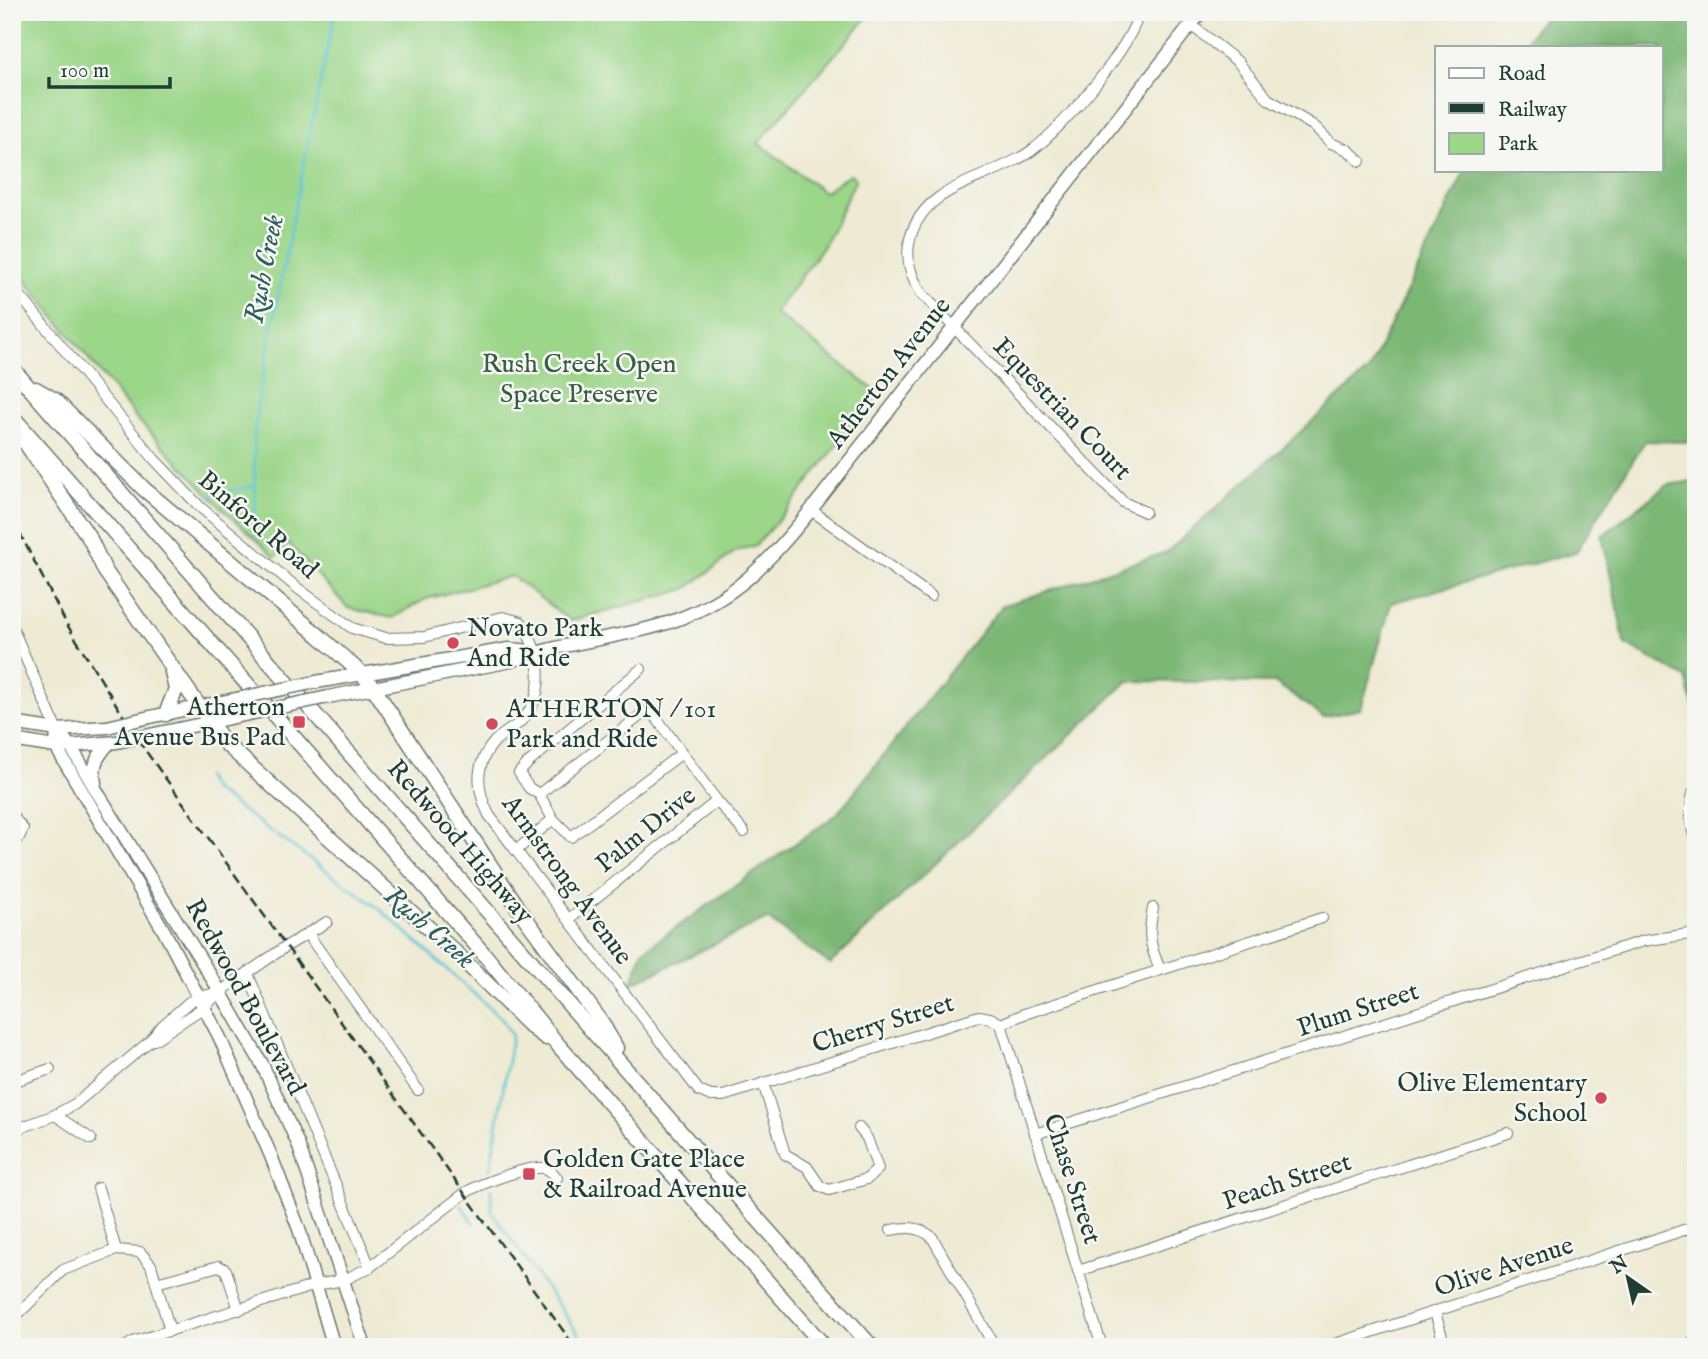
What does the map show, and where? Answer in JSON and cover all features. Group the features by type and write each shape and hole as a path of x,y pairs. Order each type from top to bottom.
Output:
{"highway":[{"name":"Redwood Highway","path":"12,368 872,1347"},
{"path":"24,381 55,400 144,489 362,674 523,915 600,1020 630,1074"},
{"path":"12,416 475,944 559,1046 825,1347"},
{"path":"12,423 90,540 105,571 224,742 456,953 530,1027 559,1046"},
{"path":"166,714 176,689 171,667"}],"main road":[{"name":"Atherton Avenue","path":"12,740 56,747 113,743 328,696 511,661 536,652 646,629 677,621 728,595 775,554 811,510 1201,12"},
{"name":"Atherton Avenue","path":"12,723 57,730 107,727 316,682 509,649 536,652"},
{"name":"Redwood Boulevard","path":"57,730 56,747 202,1002 271,1156 299,1229 334,1347"},
{"name":"Redwood Boulevard","path":"57,730 71,747 262,1064 298,1144 365,1347"},
{"path":"96,790 93,770 95,759 113,743"}],"street":[{"name":"Equestrian Court","path":"1139,12 1136,25 1115,61 1059,125 1033,150 1004,167 944,193 923,210 914,226 907,251 911,277 922,295 1123,502 1145,512"},
{"path":"1191,25 1238,62 1268,99 1314,126 1331,143 1348,150 1360,161"},
{"name":"Binford Road","path":"12,286 155,460 200,507 290,582 352,628 386,638 424,636 503,617 522,622 536,652"},
{"path":"811,510 931,596"},
{"name":"Redwood Boulevard","path":"12,627 57,730"},
{"name":"Armstrong Avenue","path":"536,652 536,699 520,722 496,740 484,756 478,784 481,799 489,815 620,988"},
{"path":"641,669 528,763 519,774 529,788 539,794 553,819 571,837 682,753"},
{"path":"539,794 645,712 655,716 717,801 744,832"},
{"path":"1693,793 1690,811 1692,833 1696,840"},
{"name":"Palm Drive","path":"569,919 717,801"},
{"path":"12,816 23,828 19,837 12,842"},
{"path":"517,850 553,819"},
{"path":"1153,908 1149,931 1150,947 1160,969"},
{"name":"Cherry Street","path":"620,988 698,1091 710,1096 723,1096 979,1016 1000,1024 1160,969 1322,918"},
{"path":"12,1131 55,1115 75,1104 150,1041 162,1026 189,1002 202,1002 220,992 327,922"},
{"path":"307,933 418,1090"},
{"name":"Plum Street","path":"1035,1134 1643,941 1696,933"},
{"path":"247,974 370,1267"},
{"name":"Chase Street","path":"1000,1024 1102,1347"},
{"path":"12,1082 50,1069"},
{"path":"763,1083 785,1154 807,1167 820,1186 830,1190 850,1186 867,1179 878,1169 867,1138 859,1128"},
{"path":"55,1115 91,1139"},
{"name":"Peach Street","path":"1079,1271 1508,1133"},
{"path":"131,1345 316,1286 344,1280 370,1267 472,1189 537,1168 549,1170 557,1178"},
{"path":"98,1188 116,1250"},
{"name":"Olive Avenue","path":"1326,1347 1696,1226"},
{"path":"891,1230 908,1227 923,1230 932,1237 995,1347"},
{"path":"12,1320 63,1270 116,1250 140,1252 151,1265 170,1331"},
{"path":"156,1283 219,1266 226,1270 239,1310"},
{"path":"1435,1312 1445,1347"},
{"path":"1681,1347 1696,1342"}],"green space":[{"name":"Rush Creek Open Space Preserve","path":"12,12 872,12 758,143 824,192 850,174 856,179 825,244 775,313 878,393 786,511 756,545 736,551 686,589 570,621 512,576 426,599 392,618 348,608 289,544 275,557 219,505 138,420 12,264"},
{"path":"1548,12 1696,12 1696,442 1645,441 1576,552 1391,603 1361,709 1323,717 1276,683 1128,681 830,964 767,919 631,984 643,951 836,815 1002,606 1167,552 1369,370 1464,172 1662,172 1662,46 1524,46"},
{"path":"1696,481 1696,716 1686,678 1625,644 1602,536 1667,485"}],"waterway":[{"name":"Rush Creek","path":"256,536 254,436 258,402 335,12"},
{"path":"208,495 255,486"},
{"name":"Rush Creek","path":"205,777 212,789 380,909 502,1019 512,1036 490,1169"},
{"name":"Rush Creek","path":"491,1189 492,1212 588,1347"},
{"path":"462,1206 473,1223"}],"railway":[{"path":"12,518 66,623 140,743 575,1347"}],"place":[{"name":"Novato Park And Ride","path":"453,643"},
{"name":"Atherton Avenue Bus Pad","path":"299,722"},
{"name":"ATHERTON / 101 Park and Ride","path":"492,724"},
{"name":"Olive Elementary School","path":"1601,1098"},
{"name":"Golden Gate Place & Railroad Avenue","path":"529,1174"}]}
